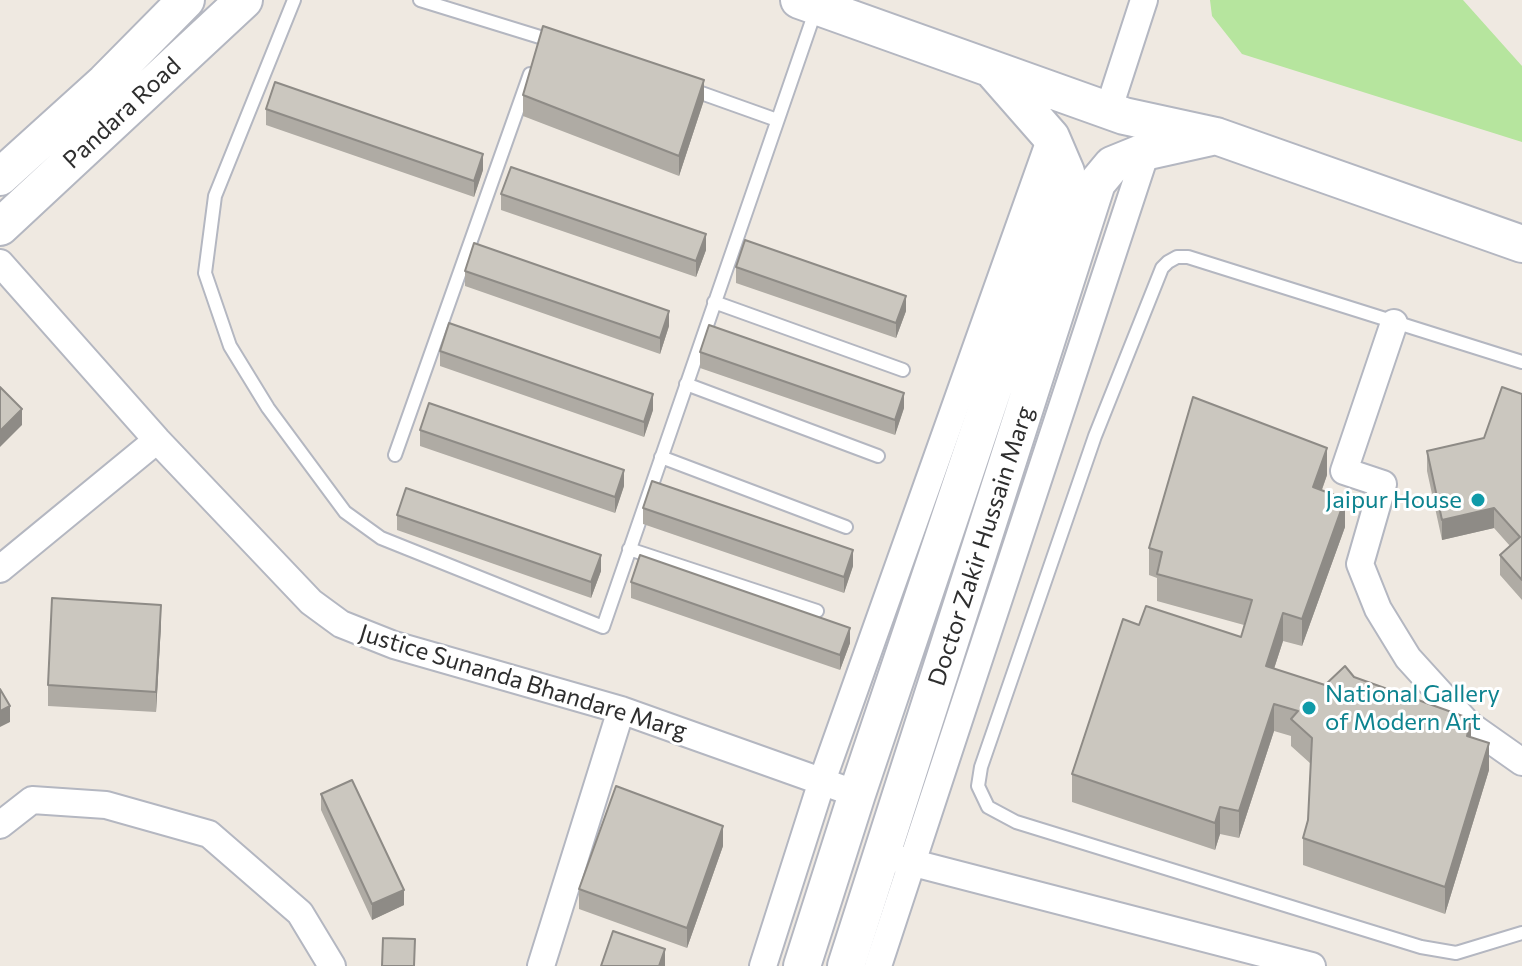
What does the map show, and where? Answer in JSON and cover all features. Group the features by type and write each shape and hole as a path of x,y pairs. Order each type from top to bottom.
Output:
{"main road":[{"name":"Pandara Road","path":"0,177 105,82 186,0"},
{"name":"Pandara Road","path":"0,227 244,0"},
{"path":"808,3 1108,111 1216,136 1522,244"},
{"name":"Doctor Zakir Hussain Marg","path":"802,966 1066,172 1051,137 994,72"},
{"name":"Doctor Zakir Hussain Marg","path":"846,966 898,859 1097,183 1112,165 1146,152 1216,136"}],"street":[{"path":"1108,111 1144,0"},
{"path":"763,966 822,781 1051,137"},
{"name":"Justice Sunanda Bhandare Marg","path":"0,263 157,440 311,602 341,624 394,645 621,710 857,794"},
{"path":"1394,323 1344,471 1383,484 1360,564 1378,609 1408,658 1468,724 1522,762"},
{"path":"0,569 157,440"},
{"path":"541,966 621,710"},
{"path":"0,825 32,800 106,805 209,834 300,913 332,966"},
{"path":"898,859 1312,966"},
{"name":"Doctor Zakir Hussain Marg","path":"878,966 898,859"}],"lane":[{"path":"294,0 215,196 205,273 230,346 268,408 345,512 381,538 603,627 777,120 808,3"},
{"path":"420,0 572,48"},
{"path":"537,52 543,37"},
{"path":"395,455 532,67"},
{"path":"675,84 777,120"},
{"path":"1522,362 1188,257 1177,257 1162,268 1095,436 981,767 978,786 988,807 1016,822 1421,947 1456,953 1522,933"},
{"path":"714,302 903,370"},
{"path":"686,384 878,456"},
{"path":"661,457 846,527"},
{"path":"629,549 817,611"}],"green space":[{"path":"1210,0 1463,0 1522,66 1522,142 1242,54 1212,16"}],"building":[{"path":"543,26 704,80 679,156 523,95"},
{"path":"275,82 483,154 474,181 266,109"},
{"path":"511,167 706,234 696,261 501,194"},
{"path":"745,240 906,296 896,323 736,267"},
{"path":"474,243 669,311 660,338 465,271"},
{"path":"449,323 653,394 644,422 440,351"},
{"path":"709,325 904,393 895,420 700,352"},
{"path":"0,387 22,409 0,431"},
{"name":"Jaipur House","path":"1502,387 1522,394 1522,580 1500,555 1520,537 1494,508 1442,520 1427,451 1484,438"},
{"path":"1193,397 1327,448 1313,487 1345,499 1302,619 1283,613 1266,666 1325,685 1345,666 1354,677 1471,719 1467,736 1489,743 1445,887 1303,838 1308,820 1312,738 1291,719 1298,711 1274,704 1239,811 1220,807 1215,823 1072,774 1123,619 1139,625 1146,606 1241,637 1252,600 1157,574 1162,552 1149,548"},
{"path":"429,403 624,470 615,497 420,430"},
{"path":"652,481 853,550 844,577 643,508"},
{"path":"406,488 601,555 591,582 397,515"},
{"path":"640,555 850,628 840,655 631,582"},
{"path":"52,598 161,605 156,692 48,685"},
{"path":"0,689 10,706 0,711"},
{"path":"352,780 404,890 372,904 321,794"},
{"path":"616,786 723,826 687,928 579,889"},
{"path":"613,931 665,949 659,966 601,966"},
{"path":"383,938 415,939 414,966 382,966"}],"place":[{"name":"Jaipur House","path":"1478,500"},
{"name":"National Gallery of Modern Art","path":"1309,708"}]}
